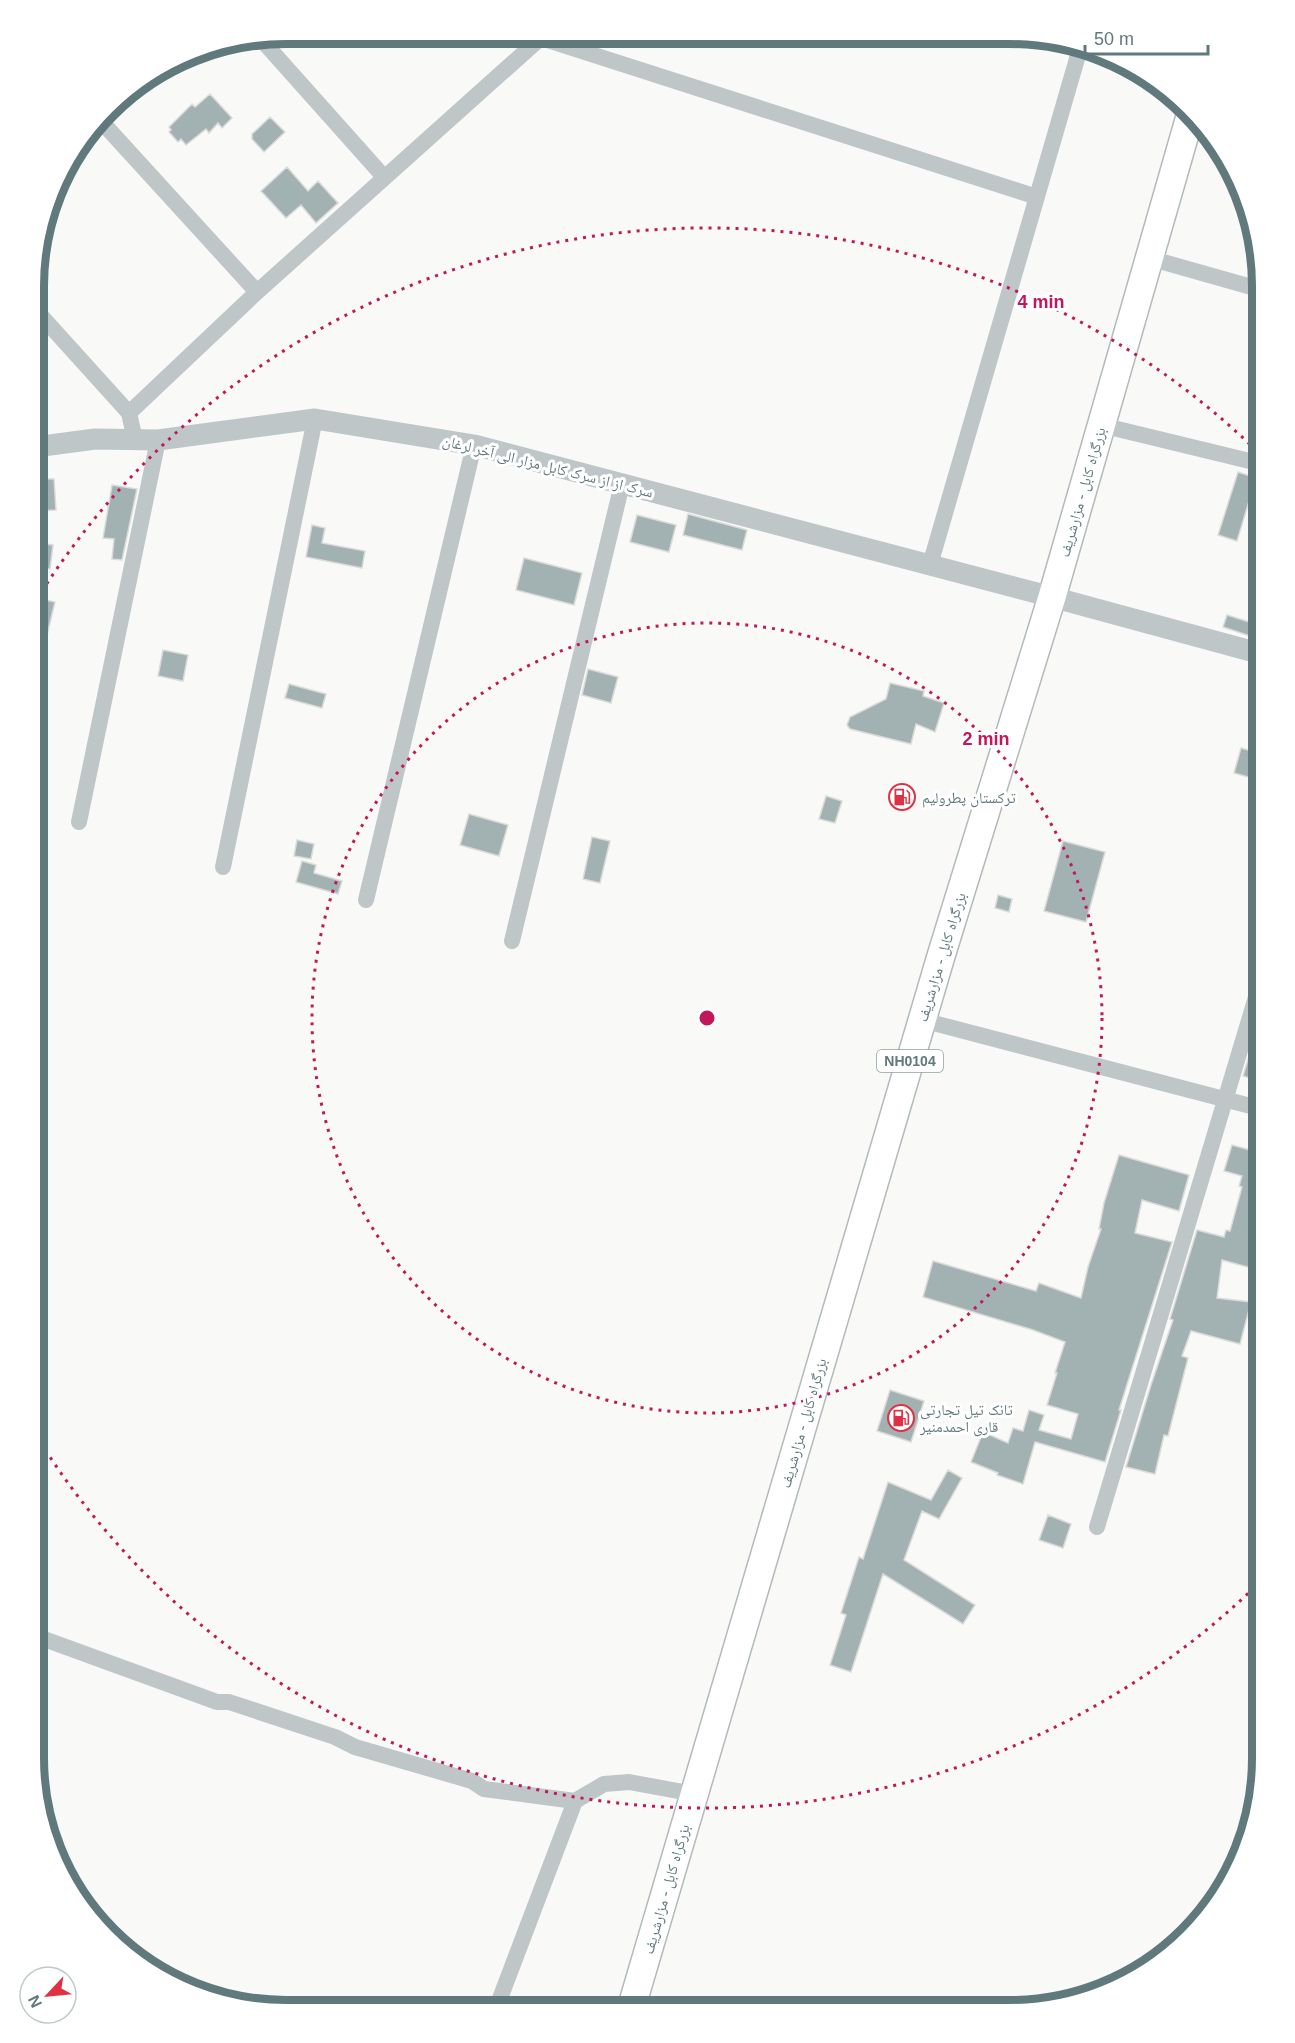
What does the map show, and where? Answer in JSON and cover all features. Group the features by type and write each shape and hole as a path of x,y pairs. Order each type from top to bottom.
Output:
{"highway":[{"name":"بزرگراه کابل - مزارشریف","path":"634,2000 922,1020 1052,597 1188,122"}],"street":[{"path":"266,44 384,177"},
{"path":"129,413 257,292 531,44"},
{"path":"569,44 1037,197"},
{"path":"930,565 1079,54"},
{"path":"104,125 257,292"},
{"path":"1149,258 1252,287"},
{"path":"44,319 129,413 135,440"},
{"path":"223,867 315,419"},
{"name":"سرک از از سرک کابل مزار الی آخر لرغان","path":"44,446 95,439 158,440 315,419 474,445 1252,651"},
{"path":"1101,425 1252,462"},
{"path":"79,822 158,440"},
{"path":"366,900 474,445"},
{"path":"512,941 622,484"},
{"path":"1097,1527 1252,1011"},
{"path":"922,1020 1252,1106"},
{"path":"44,1639 217,1702 229,1702 334,1737 355,1747 472,1781 484,1789 575,1801 604,1784 629,1782 694,1794"},
{"path":"499,2000 575,1801"}],"building":[{"path":"210,94 232,118 222,128 218,123 209,133 206,129 186,145 181,139 178,142 169,132 171,130 169,127 192,104 195,107"},
{"path":"270,117 285,132 264,152 252,139 252,134"},
{"path":"287,167 308,191 318,181 338,203 316,223 301,205 286,218 261,191"},
{"path":"1238,472 1252,477 1252,491 1237,541 1218,535"},
{"path":"44,479 54,479 56,510 44,511"},
{"path":"112,485 137,489 122,560 112,559 114,539 103,538"},
{"path":"688,514 747,530 742,550 683,535"},
{"path":"637,515 676,525 669,552 630,542"},
{"path":"312,525 325,528 322,543 365,551 362,568 306,557"},
{"path":"44,544 53,545 50,569 44,568"},
{"path":"524,558 582,573 574,605 516,590"},
{"path":"44,600 55,602 47,635 44,634"},
{"path":"1227,615 1252,623 1252,637 1223,627"},
{"path":"163,650 188,655 183,681 158,676"},
{"path":"588,669 618,677 611,703 582,695"},
{"path":"890,683 924,691 923,696 944,703 935,732 916,724 911,744 850,729 847,725 850,717 886,699"},
{"path":"289,684 326,694 322,708 285,698"},
{"path":"1241,748 1252,751 1252,778 1234,773"},
{"path":"826,796 842,801 835,823 819,819"},
{"path":"469,814 508,825 499,856 460,845"},
{"path":"592,837 610,841 600,883 583,879"},
{"path":"297,840 314,844 311,859 294,856"},
{"path":"1063,841 1105,852 1086,922 1044,911"},
{"path":"302,861 316,865 314,873 342,881 338,894 296,882"},
{"path":"998,895 1012,899 1009,912 995,908"},
{"path":"1252,1046 1252,1079 1243,1076"},
{"path":"1232,1145 1252,1151 1252,1268 1222,1260 1217,1298 1251,1302 1240,1344 1191,1331 1182,1356 1188,1358 1168,1436 1164,1435 1155,1474 1126,1467 1173,1320 1170,1319 1197,1230 1224,1237 1226,1230 1230,1231 1242,1187 1239,1186 1242,1176 1224,1171"},
{"path":"1119,1155 1189,1175 1179,1211 1142,1200 1135,1233 1172,1242 1105,1462 1035,1442 1023,1484 997,1475 998,1473 971,1462 983,1432 1008,1443 1013,1428 1023,1431 1029,1410 1044,1415 1039,1430 1071,1439 1078,1414 1047,1405 1065,1342 923,1297 933,1261 1036,1291 1039,1283 1081,1298 1088,1267 1101,1229 1099,1229 1104,1203"},
{"path":"890,1390 924,1401 911,1442 877,1431"},
{"path":"948,1470 962,1478 939,1519 922,1511 904,1560 975,1605 963,1624 883,1574 851,1672 830,1665 846,1615 841,1613 859,1557 863,1559 888,1482 931,1500"},
{"path":"1048,1515 1071,1524 1063,1548 1039,1540"}],"place":[{"name":"ترکستان پطرولیم","path":"902,797"},
{"name":"تانک تیل تجارتی قاری احمدمنیر","path":"901,1418"}]}
